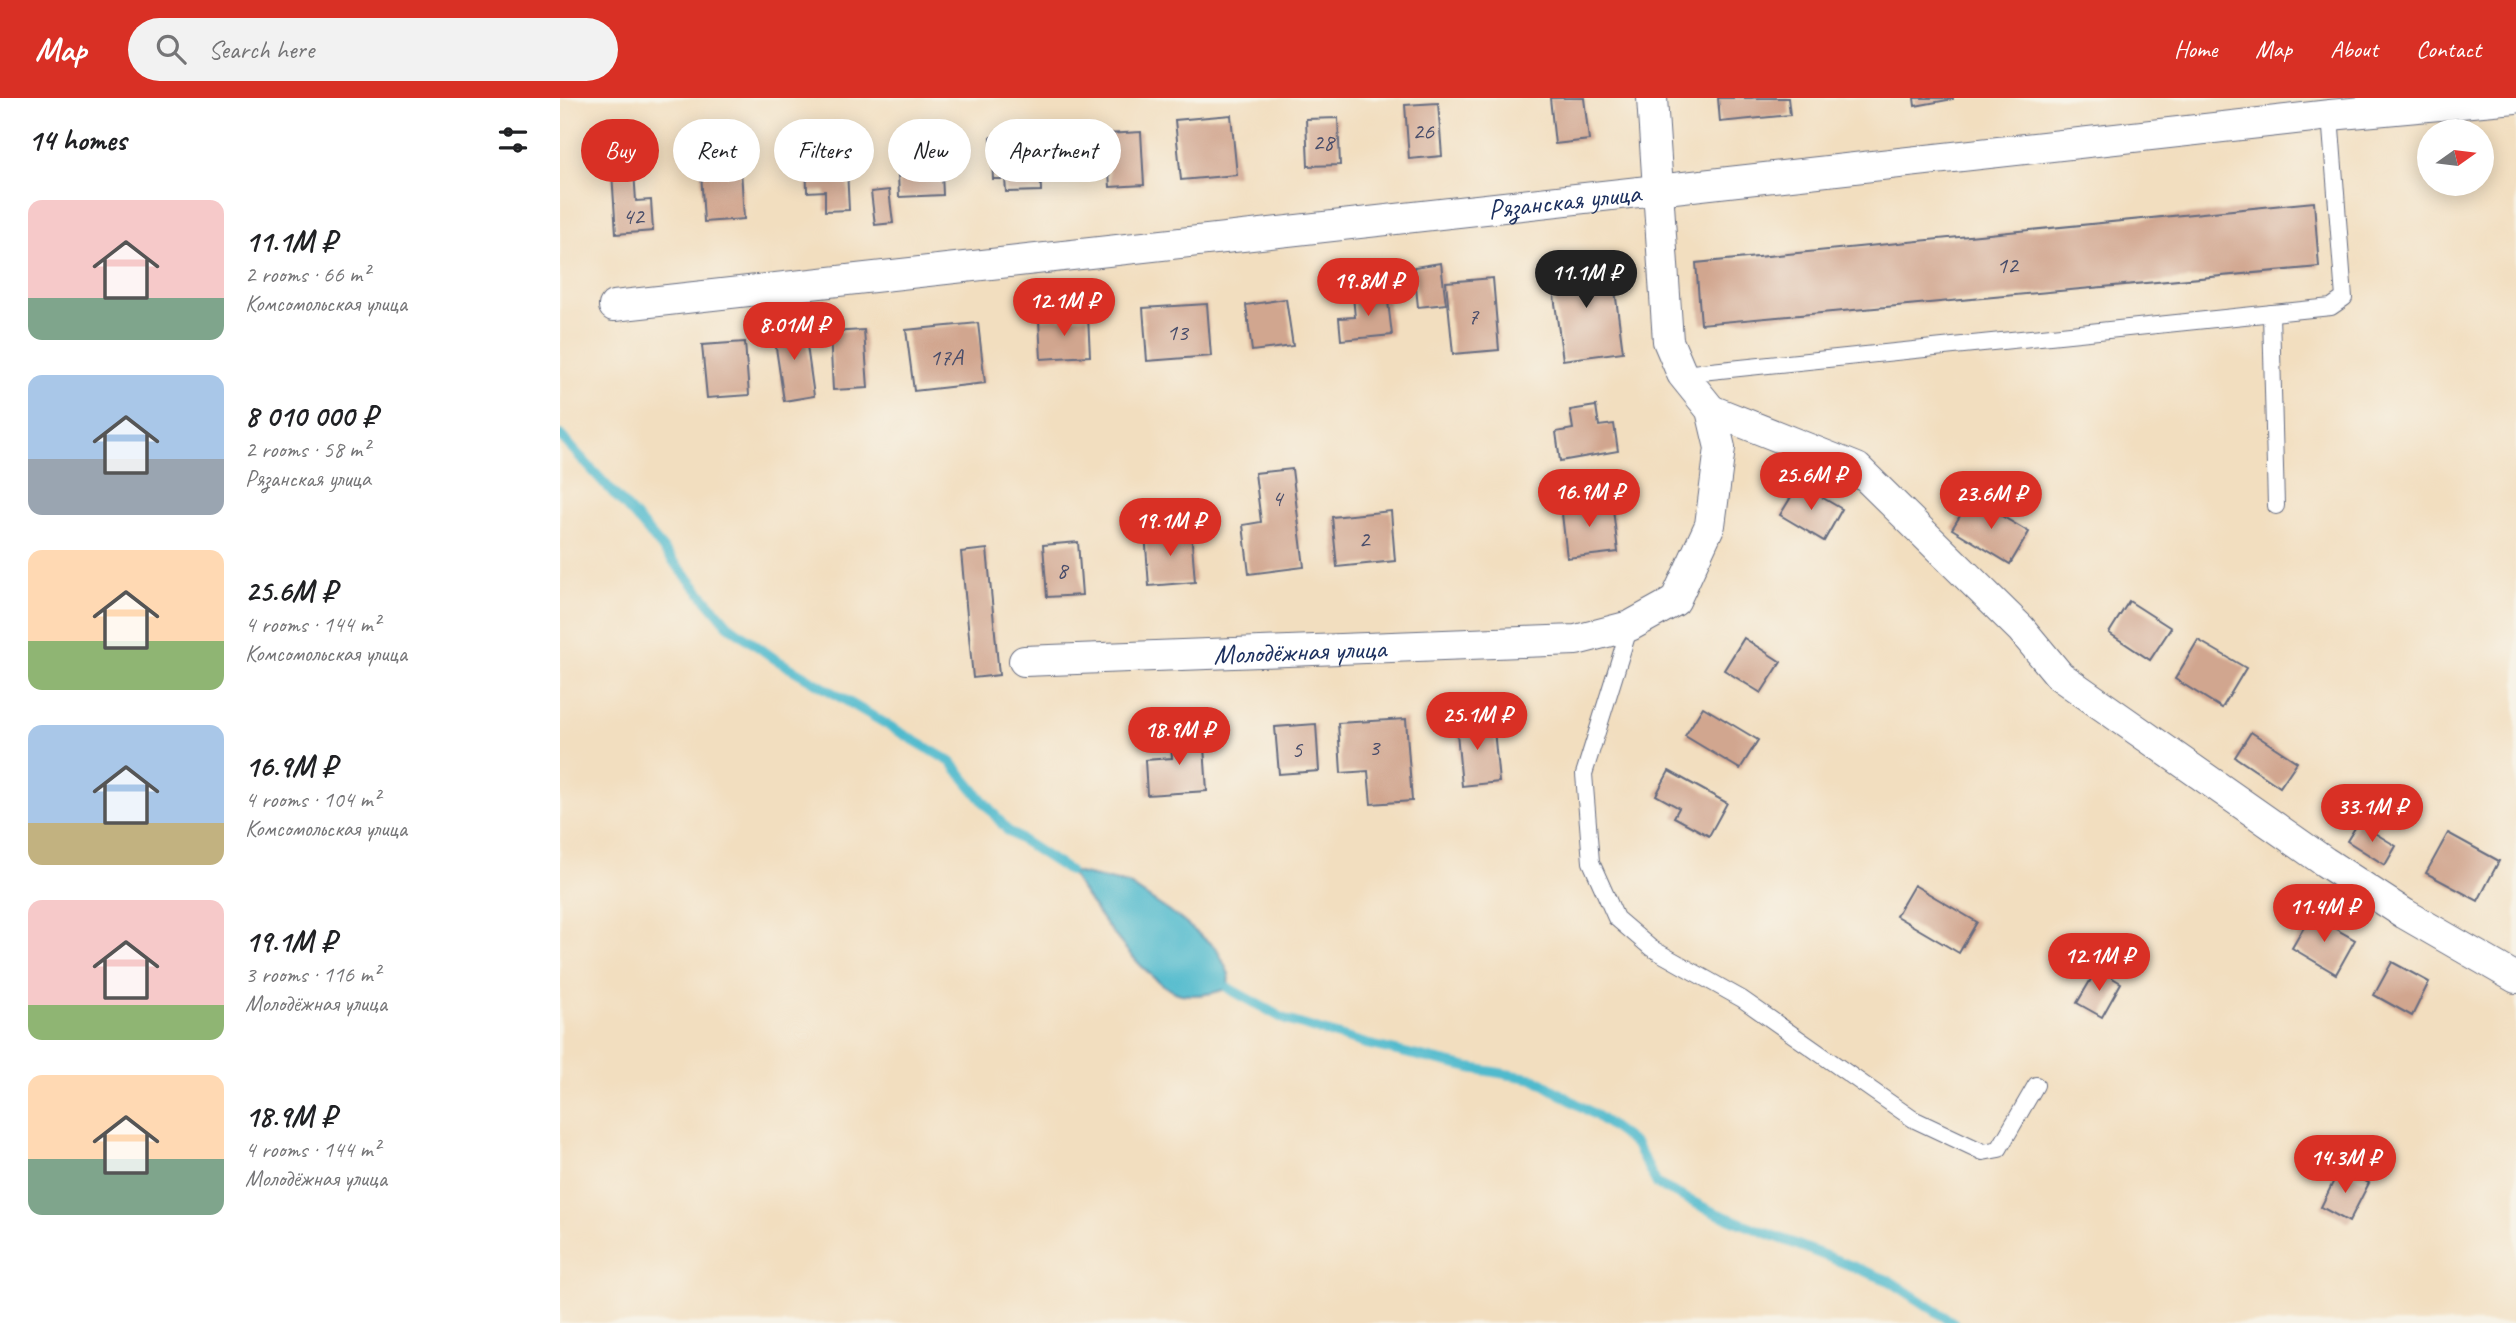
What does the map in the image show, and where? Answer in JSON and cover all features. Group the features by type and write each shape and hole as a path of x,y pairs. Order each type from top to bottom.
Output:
{"street":[{"path":"1652,98 1668,341 1682,374 1711,410 1857,468 2021,629 2060,676 2325,862 2405,914 2516,978"},
{"name":"Рязанская улица","path":"614,306 2330,115 2515,98"},
{"name":"Молодёжная улица","path":"1024,661 1576,640 1630,626 1675,601 1710,525 1720,448 1711,410"}],"lane":[{"path":"1682,374 2331,307 2344,298 2330,115"},
{"path":"2271,313 2276,506"},
{"path":"1630,626 1584,774 1591,862 1616,918 1651,948 1742,999 1913,1119 1983,1153 1999,1149 2036,1086"}],"water":[{"path":"1069,871 1128,884 1179,918 1217,949 1229,974 1228,988 1193,995 1181,994 1167,988 1151,976 1119,941"}],"building":[{"path":"1550,98 1584,98 1589,140 1555,144"},
{"path":"1718,98 1788,98 1790,115 1720,122"},
{"path":"1914,98 1953,98 1953,99 1915,106"},
{"path":"1438,103 1442,156 1409,159 1405,105"},
{"path":"1231,115 1237,175 1181,180 1175,120"},
{"path":"1338,118 1340,165 1308,166 1306,119"},
{"path":"1141,132 1144,185 1110,187 1110,182 1121,182 1121,133"},
{"path":"613,182 635,182 636,201 651,200 653,231 616,234"},
{"path":"702,182 742,182 744,219 704,222"},
{"path":"807,182 848,182 849,210 825,211 825,191 807,192"},
{"path":"898,182 942,182 943,195 899,197"},
{"path":"1005,182 1041,182 1041,191 1006,192"},
{"path":"889,190 893,223 875,225 871,192"},
{"path":"2314,202 2319,267 1701,324 1696,263"},
{"path":"1576,258 1577,271 1612,267 1623,352 1563,360 1549,261"},
{"path":"1441,263 1446,304 1418,307 1414,267"},
{"path":"1493,278 1499,350 1453,354 1446,282"},
{"path":"1387,293 1392,335 1341,340 1339,318 1355,317 1353,296"},
{"path":"1286,299 1293,346 1252,351 1246,305"},
{"path":"1207,304 1211,356 1147,361 1143,308"},
{"path":"1088,317 1090,356 1041,359 1039,320"},
{"path":"978,323 985,383 914,391 906,330"},
{"path":"804,324 814,396 784,401 773,328"},
{"path":"864,330 868,388 833,390 830,332"},
{"path":"745,342 749,395 707,398 702,345"},
{"path":"1596,406 1599,426 1614,424 1618,451 1560,461 1556,432 1573,429 1570,410"},
{"path":"1292,469 1304,567 1249,574 1243,525 1261,522 1255,473"},
{"path":"1799,484 1842,509 1824,541 1780,515"},
{"path":"1971,498 2029,532 2010,564 1952,529"},
{"path":"1612,500 1618,552 1567,558 1561,505"},
{"path":"1391,511 1395,561 1337,567 1332,517"},
{"path":"1191,530 1195,582 1149,586 1145,533"},
{"path":"1078,542 1082,595 1047,597 1043,545"},
{"path":"987,549 999,675 973,678 961,552"},
{"path":"2129,601 2171,628 2150,660 2109,633"},
{"path":"1744,638 1781,662 1761,693 1724,670"},
{"path":"2198,640 2246,668 2222,708 2175,679"},
{"path":"1703,707 1758,740 1740,769 1685,736"},
{"path":"1406,719 1412,801 1371,804 1368,771 1341,773 1338,723"},
{"path":"1493,719 1499,782 1462,786 1456,722"},
{"path":"1316,724 1319,771 1279,774 1275,727"},
{"path":"1203,732 1207,791 1147,795 1145,760 1172,758 1170,734"},
{"path":"2251,732 2297,762 2280,787 2235,757"},
{"path":"1669,771 1727,803 1709,836 1674,817 1679,808 1656,795"},
{"path":"2358,823 2396,846 2385,865 2347,841"},
{"path":"2448,833 2499,861 2478,901 2426,873"},
{"path":"1914,885 1977,922 1959,953 1896,916"},
{"path":"2311,915 2355,940 2336,974 2292,948"},
{"path":"2392,962 2429,982 2412,1016 2374,995"},
{"path":"2097,969 2121,983 2102,1017 2077,1003"},
{"path":"2340,1168 2369,1183 2349,1222 2321,1207"}],"waterway":[{"path":"560,435 640,522 728,625 775,659 951,762 1008,831 1069,871"},
{"path":"1228,988 1286,1020 1366,1044 1470,1068 1535,1079 1597,1116 1636,1145 1657,1184 1713,1212 1890,1281 1954,1323"}]}
